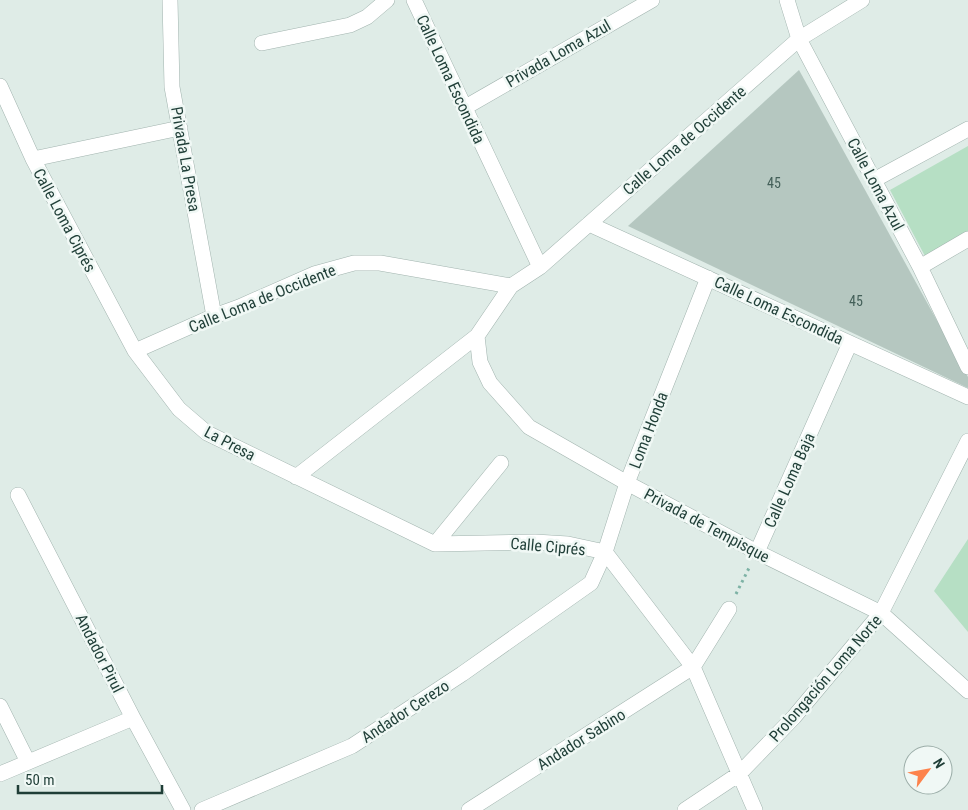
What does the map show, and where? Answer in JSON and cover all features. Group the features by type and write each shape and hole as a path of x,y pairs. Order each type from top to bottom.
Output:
{"street":[{"name":"Privada La Presa","path":"170,0 172,87 214,316"},
{"path":"262,43 350,25 367,17 387,0"},
{"name":"Calle Loma Escondida","path":"414,0 540,268"},
{"name":"Privada Loma Azul","path":"464,108 652,0"},
{"name":"Calle Loma Azul","path":"788,0 799,39 920,267 968,368"},
{"name":"Calle Loma de Occidente","path":"296,477 477,336 511,286 540,268 799,39 862,0"},
{"name":"Calle Loma Ciprés","path":"0,86 33,159 136,351"},
{"path":"33,159 180,128"},
{"path":"874,180 968,129"},
{"name":"Calle Loma Escondida","path":"589,224 968,396"},
{"path":"920,267 968,239"},
{"name":"Calle Loma de Occidente","path":"136,351 314,274 354,263 380,263 511,286"},
{"name":"Loma Honda","path":"591,582 605,552 627,483 708,278"},
{"name":"Privada de Tempisque","path":"477,336 480,362 490,384 529,427 627,483 757,552 881,613 968,691"},
{"name":"Calle Loma Baja","path":"757,552 850,342"},
{"name":"La Presa","path":"136,351 179,408 207,433 296,477"},
{"name":"Prolongación Loma Norte","path":"685,810 739,774 794,717 881,613 968,440"},
{"path":"435,544 501,463"},
{"name":"Calle Ciprés","path":"296,477 435,544 535,542 568,544 605,552 693,668 755,810"},
{"name":"Andador Pirul","path":"18,495 133,718 183,810"},
{"name":"Andador Cerezo","path":"202,810 352,746 462,674 591,582"},
{"path":"693,668 729,608"},
{"name":"Andador Sabino","path":"469,810 693,668"},
{"path":"0,706 28,762"},
{"path":"0,774 133,718"}],"path":[{"path":"729,608 757,552"}],"green space":[{"path":"968,146 968,233 926,258 890,190"},
{"path":"968,539 968,632 934,591"}],"building":[{"path":"799,70 968,377 968,388 628,226"}]}
